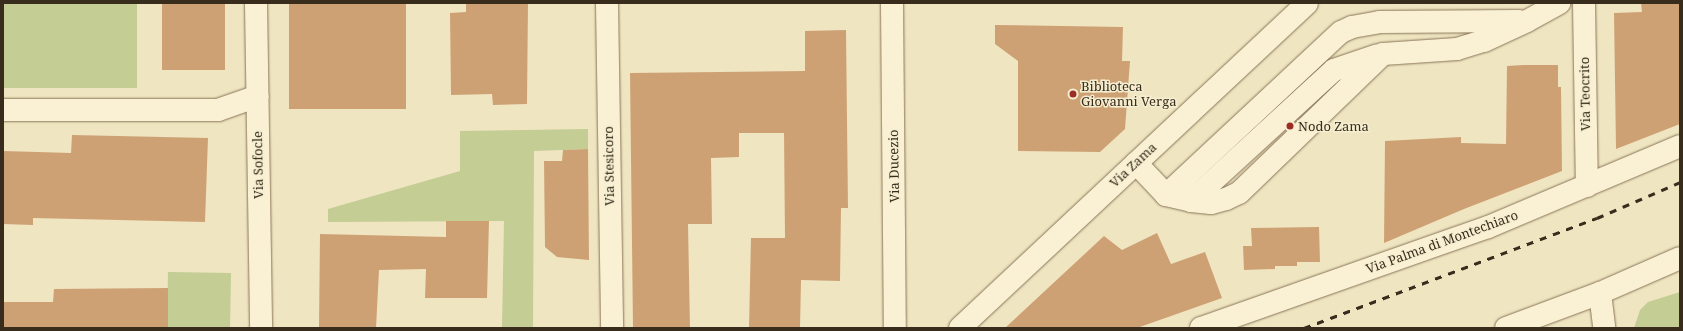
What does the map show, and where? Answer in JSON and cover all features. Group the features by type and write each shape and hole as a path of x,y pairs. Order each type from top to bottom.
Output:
{"street":[{"name":"Via Sofocle","path":"256,3 261,328"},
{"path":"607,3 622,3"},
{"name":"Via Stesicoro","path":"607,3 612,328"},
{"name":"Via Ducezio","path":"892,3 895,328"},
{"name":"Via Zama","path":"960,328 1307,3"},
{"path":"1136,163 1166,195 1191,201 1334,70 1383,54 1457,50 1484,41 1527,21 1559,3"},
{"name":"Via Teocrito","path":"1584,3 1587,186"},
{"path":"1166,195 1340,32 1352,27 1380,22 1527,21"},
{"path":"3,110 218,110 258,96"},
{"name":"Via Palma di Montechiaro","path":"1201,328 1488,227 1680,146"},
{"path":"1506,328 1600,293 1680,258"},
{"path":"1600,293 1604,328"}],"green space":[{"path":"3,3 137,3 137,88 3,88"},
{"path":"588,129 588,149 534,151 533,328 502,328 504,221 328,222 328,209 460,171 460,131"},
{"path":"168,272 231,273 230,328 167,328"},
{"path":"1680,292 1680,328 1634,328 1640,310 1648,302"}],"building":[{"path":"162,3 225,3 225,70 162,70"},
{"path":"289,3 406,3 406,109 289,109"},
{"path":"466,3 528,3 527,104 493,105 492,94 451,95 450,13 466,12"},
{"path":"1641,3 1680,3 1680,124 1616,149 1614,13 1642,12"},
{"name":"Biblioteca Giovanni Verga","path":"995,25 1123,27 1122,61 1130,61 1125,129 1100,152 1018,151 1018,61 995,44"},
{"path":"846,30 848,208 841,208 840,281 801,280 800,328 749,328 751,238 785,238 784,133 739,133 739,157 711,158 712,224 688,224 690,328 633,328 630,73 805,71 805,31"},
{"path":"1558,65 1558,87 1561,87 1562,171 1464,209 1384,243 1385,141 1461,137 1461,143 1506,144 1507,66"},
{"path":"72,135 208,138 205,222 33,218 33,225 3,224 3,151 71,153"},
{"path":"588,149 589,260 557,257 545,247 544,161 562,161 563,150"},
{"path":"446,221 489,221 487,298 425,298 426,269 379,270 376,328 319,328 320,234 446,237"},
{"path":"1319,227 1320,262 1297,262 1297,266 1275,266 1275,269 1244,270 1243,246 1252,246 1251,228"},
{"path":"1157,233 1171,264 1205,252 1222,298 1137,328 1005,328 1104,236 1122,250"},
{"path":"168,288 168,328 3,328 3,302 53,302 54,289"}],"railway":[{"path":"1304,328 1597,218 1680,182"}],"place":[{"name":"Biblioteca Giovanni Verga","path":"1073,94"},
{"name":"Nodo Zama","path":"1290,126"}]}
